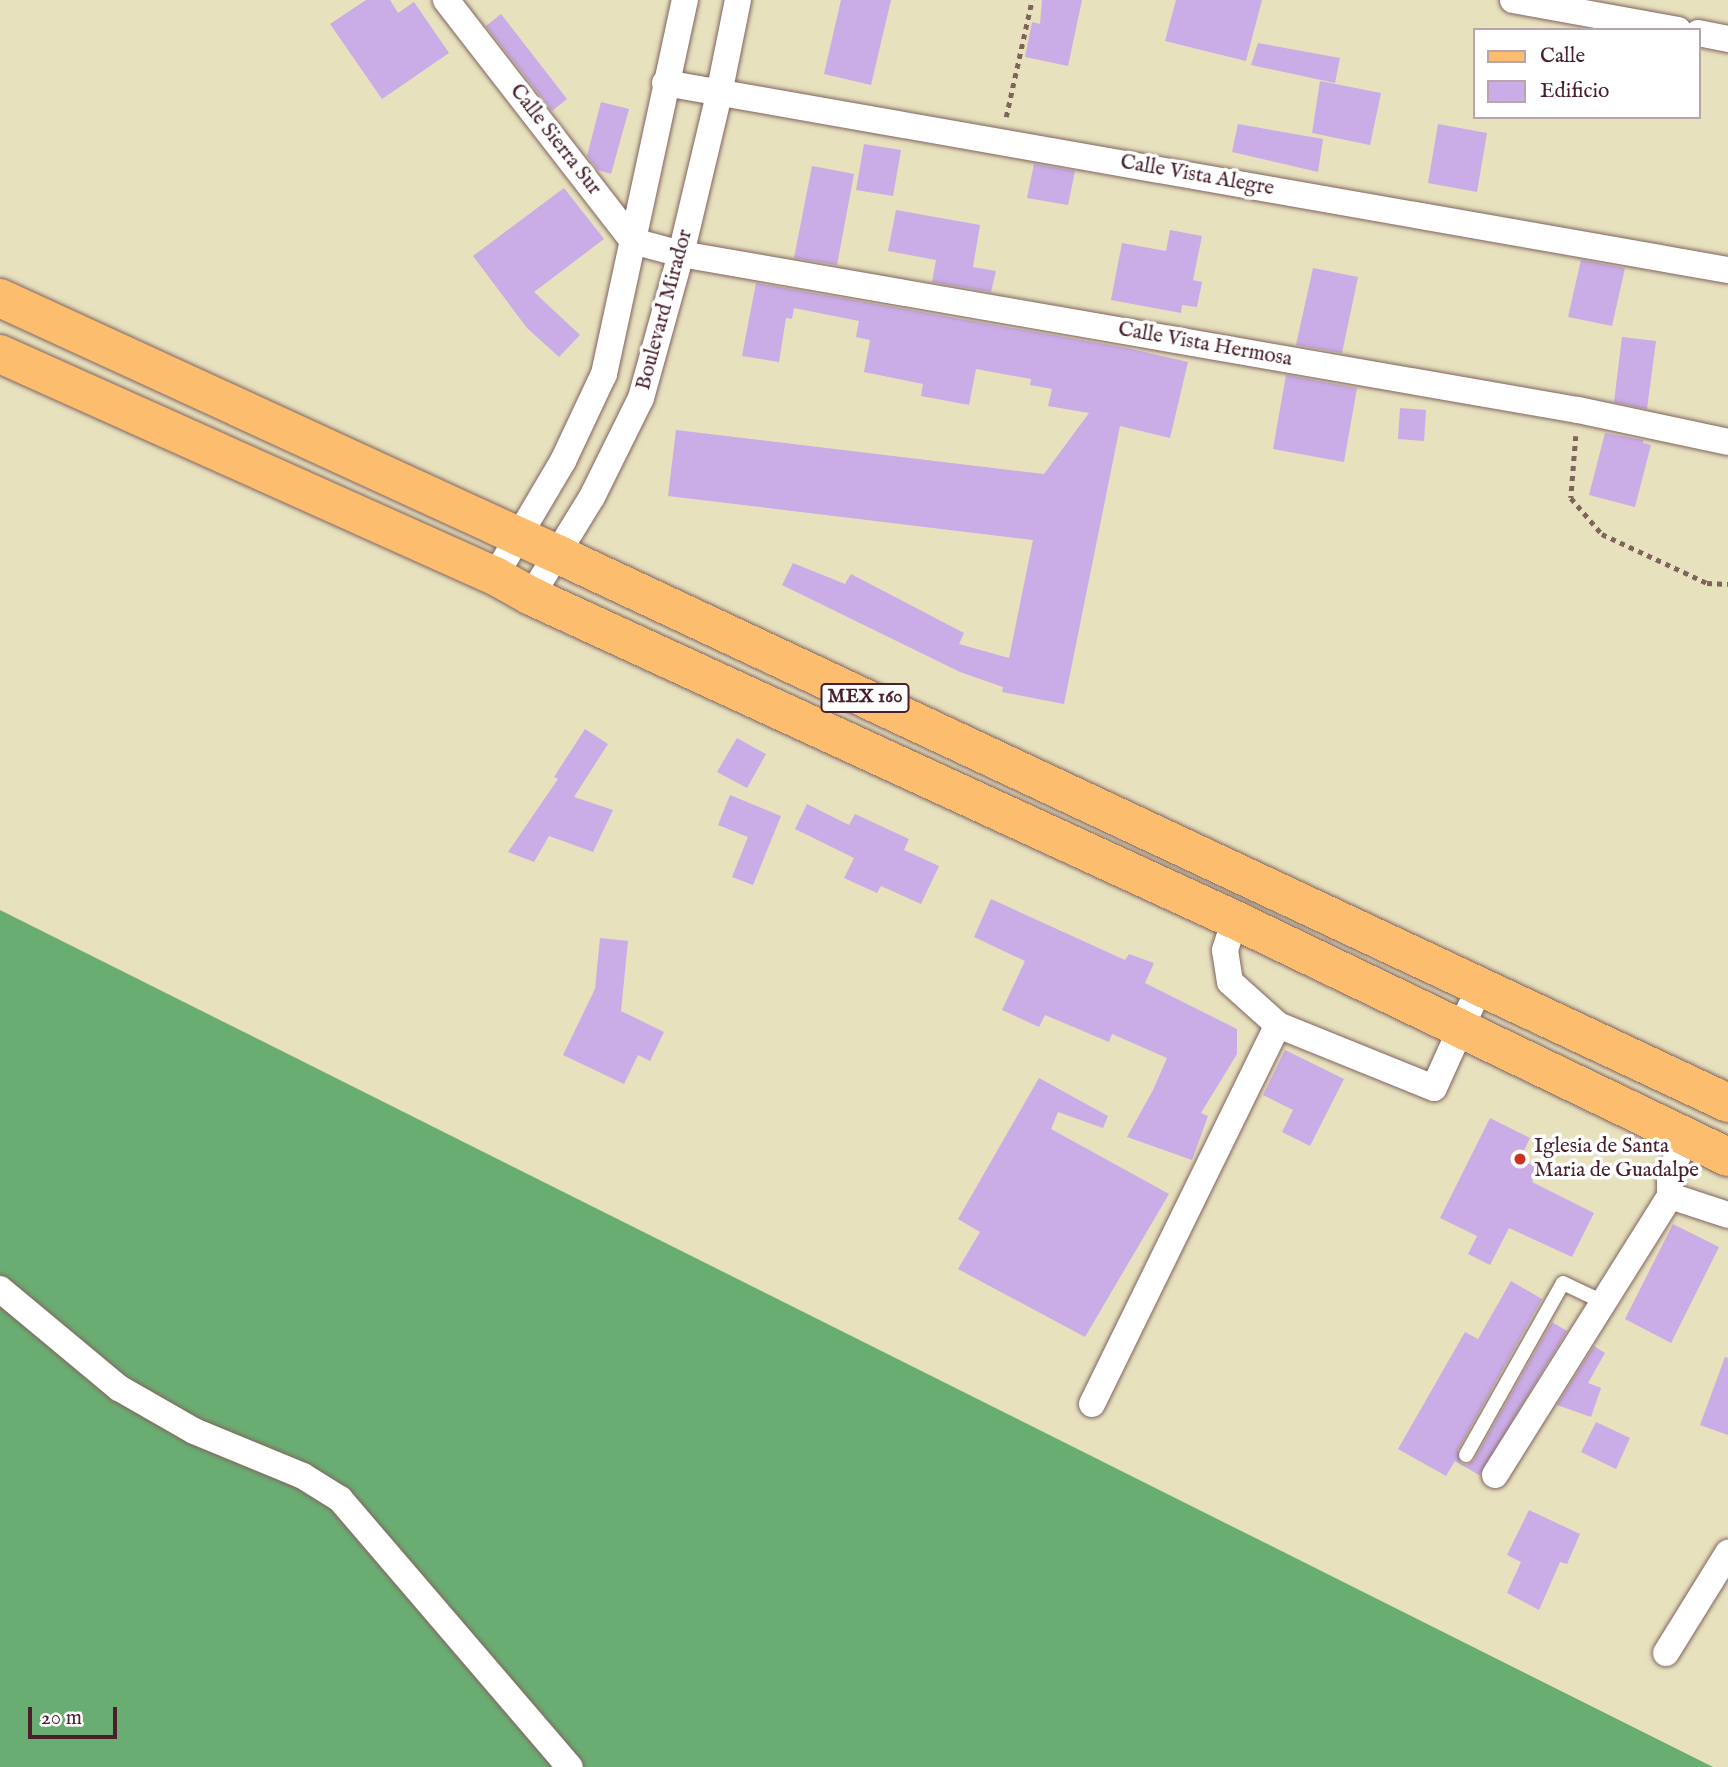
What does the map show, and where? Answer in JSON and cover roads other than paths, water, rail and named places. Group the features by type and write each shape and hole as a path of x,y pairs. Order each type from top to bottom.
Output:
{"main road":[{"name":"MEX 160","path":"0,298 555,553 1728,1103"},
{"name":"MEX 160","path":"0,354 495,576 531,596 1235,920 1728,1157"}],"street":[{"name":"Calle Sierra Sur","path":"446,0 633,241"},
{"name":"Boulevard Mirador","path":"495,576 563,461 604,374 685,0"},
{"name":"Boulevard Mirador","path":"531,596 555,553 592,498 641,398 681,254 738,0"},
{"path":"1513,0 1667,28"},
{"path":"1700,33 1728,39"},
{"name":"Calle Vista Alegre","path":"665,83 1728,270"},
{"path":"633,241 681,254"},
{"name":"Calle Vista Hermosa","path":"681,254 1578,410 1728,442"},
{"path":"1235,920 1225,950 1230,982 1278,1025 1434,1088 1459,1027 1480,986"},
{"path":"1092,1404 1278,1025"},
{"path":"1495,1475 1670,1196 1670,1171 1688,1137"},
{"path":"1670,1196 1728,1215"},
{"path":"0,1289 119,1388 194,1430 303,1476 340,1499 570,1767"},
{"path":"1666,1653 1728,1553"}],"lane":[{"path":"1466,1455 1563,1283 1603,1302"}],"place":[{"name":"Iglesia de Santa Maria de Guadalpe","path":"1520,1159"}]}
